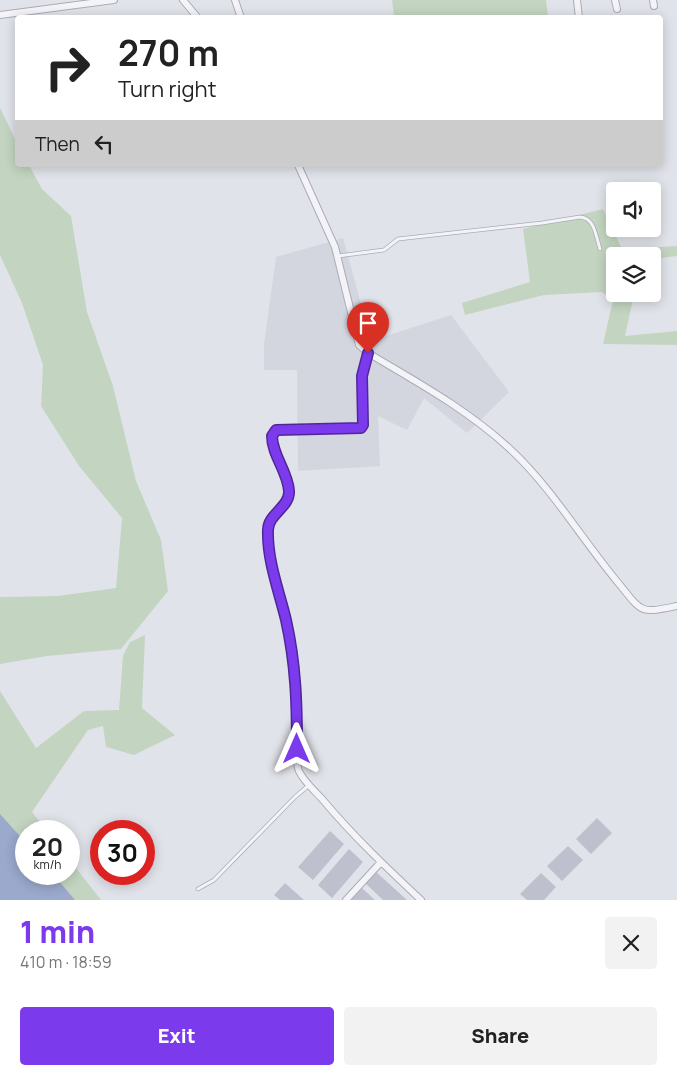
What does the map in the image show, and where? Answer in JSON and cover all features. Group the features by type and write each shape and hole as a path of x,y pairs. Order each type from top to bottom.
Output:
{"street":[{"path":"0,15 114,0"},
{"path":"182,0 195,15"},
{"path":"235,0 239,15"},
{"path":"577,0 579,15"},
{"path":"615,0 617,9"},
{"path":"299,167 335,246 358,343 368,353 448,401 510,449 563,508 614,578 639,608 653,611 677,606"},
{"path":"368,353 362,376 363,425 361,428 276,430 272,436 287,481 289,495 285,503 271,519 268,532 272,567 286,620 294,664 297,767 342,823 380,862 422,900"},
{"path":"346,900 380,862"}],"lane":[{"path":"337,256 384,250 398,239 580,217 584,217 591,222 600,249"},
{"path":"198,889 217,877 295,797 310,785"}],"shaded area":[{"path":"343,238 371,341 451,315 509,392 467,433 424,398 407,430 378,416 380,466 298,471 297,370 264,370 264,345 276,257"}],"green space":[{"path":"392,0 546,0 548,15 394,15"},
{"path":"0,108 15,139 15,167 30,167 42,189 71,216 87,312 113,386 136,481 161,540 168,591 121,649 47,656 0,664 0,597 58,596 116,588 122,518 79,466 41,406 43,365 22,303 0,255"},
{"path":"603,209 606,215 606,237 616,237 621,247 606,247 606,295 602,292 544,295 465,315 462,303 530,282 523,229"},
{"path":"677,246 677,256 661,258 661,247 659,247"},
{"path":"613,302 632,302 625,336 677,331 677,345 603,344"},
{"path":"145,635 142,708 175,735 134,755 106,747 103,726 88,730 32,812 38,820 15,820 15,839 0,822 0,691 36,748 84,711 119,710 123,656 130,642"},
{"path":"80,873 101,900 68,900 55,885 80,885"}],"water":[{"path":"0,814 15,831 15,885 62,885 75,900 0,900"}],"building":[{"path":"597,818 612,833 591,854 576,839"},
{"path":"330,831 344,844 313,880 298,867"},
{"path":"568,846 583,860 562,881 547,866"},
{"path":"349,849 363,862 332,898 318,885"},
{"path":"375,871 407,900 383,900 365,883"},
{"path":"541,873 556,887 544,900 527,900 520,894"},
{"path":"285,883 304,900 280,900 274,895"},
{"path":"362,888 375,900 351,900"}],"route":[{"path":"297,749 294,664 286,620 272,567 268,532 268,525 271,519 285,503 289,495 287,481 272,436 276,430 361,428 363,426 362,376 368,353"}]}
